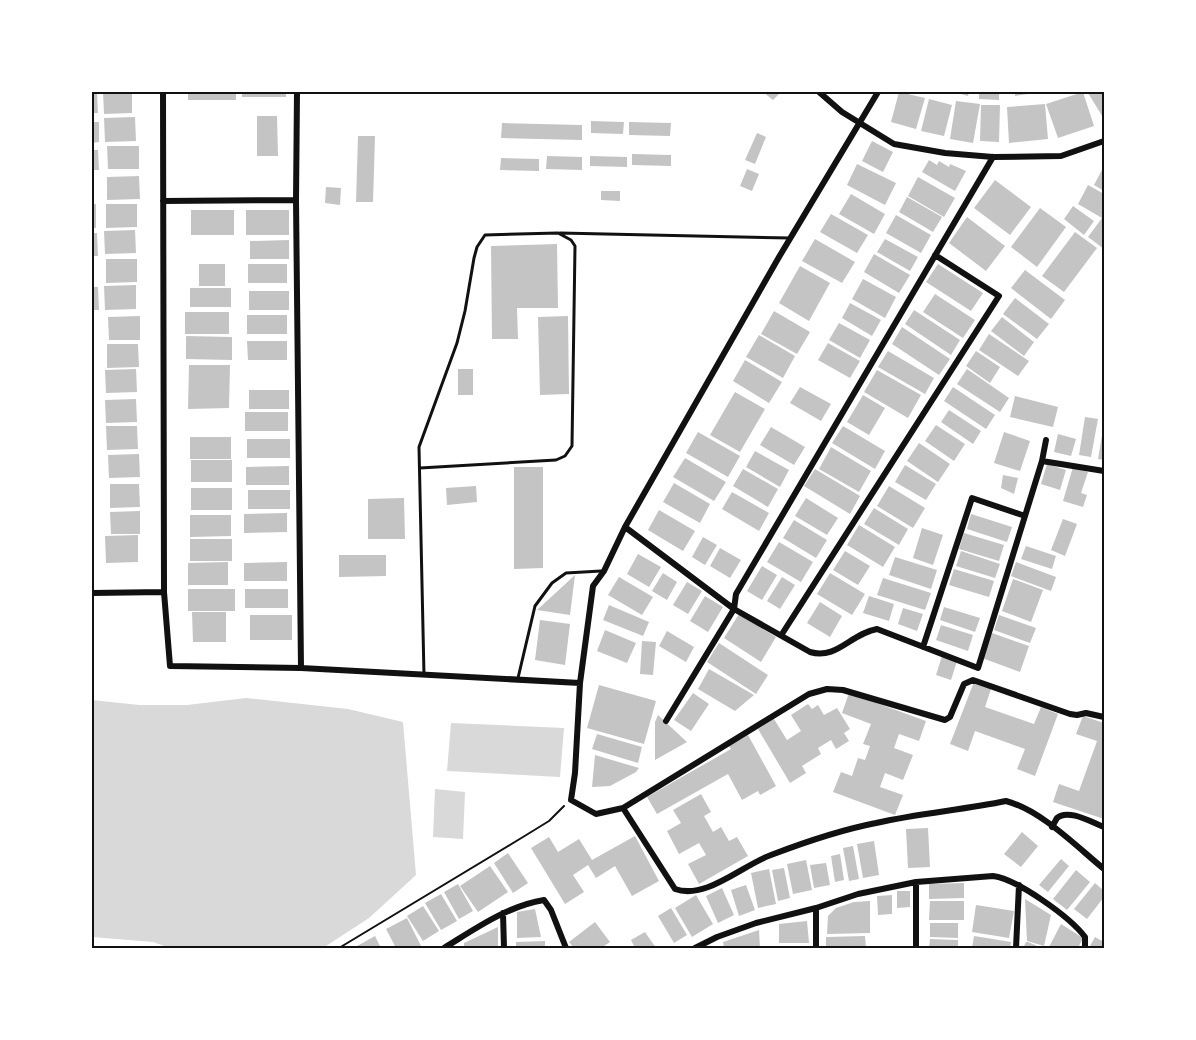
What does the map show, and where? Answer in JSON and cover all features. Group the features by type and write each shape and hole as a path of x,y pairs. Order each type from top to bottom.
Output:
{"street":[{"path":"163,92 164,592 170,666 301,668 580,683"},
{"path":"297,92 301,668"},
{"path":"819,92 859,124 894,144 945,153 993,157 1061,156 1104,141"},
{"path":"878,92 790,238 625,527 604,571 593,586 580,683 575,773 571,800 596,814 623,808 809,694 827,689 843,690 945,720 950,717 964,684 973,680 1070,714 1086,713 1104,717"},
{"path":"666,721 734,609 736,594 993,157"},
{"path":"163,201 296,200"},
{"path":"782,634 999,296 935,255"},
{"path":"625,527 734,609 782,634 810,652 823,655 831,653 865,631 877,629 978,668 1042,460 1046,440"},
{"path":"1042,460 1104,471"},
{"path":"923,647 972,498 1025,516"},
{"path":"92,593 164,592"},
{"path":"623,808 675,889 685,892 702,890 768,856 875,823 1006,801 1018,804 1052,827 1104,869"},
{"path":"1052,827 1057,818 1063,815 1071,815 1104,827"},
{"path":"695,948 707,946 717,937 756,922 816,908 858,894 916,882 993,876 1019,885 1081,932 1087,942 1085,948"},
{"path":"916,882 916,948"},
{"path":"1016,948 1019,885"},
{"path":"444,948 503,913 526,903 544,900 551,910 566,948"},
{"path":"816,908 816,948"},
{"path":"503,913 504,948"}],"lane":[{"path":"420,468 556,460 565,456 572,446 575,246 571,240 558,233"},
{"path":"424,675 420,447 457,343 477,247 485,235 558,233 790,238"},
{"path":"518,680 535,606 543,594 566,573 604,571"}],"path":[{"path":"339,948 549,821 571,800"}],"shaded area":[{"path":"246,698 348,709 403,722 416,875 369,918 323,948 170,948 153,942 92,937 92,700 139,705 187,705"},
{"path":"451,723 564,728 560,777 447,771"},
{"path":"435,789 465,792 463,839 433,837"}],"building":[{"path":"103,92 132,92 132,113 104,114"},
{"path":"188,92 236,92 236,100 188,100"},
{"path":"242,92 286,92 286,97 242,97"},
{"path":"763,92 781,92 773,100"},
{"path":"899,92 925,98 916,129 891,122"},
{"path":"954,92 969,92 968,96"},
{"path":"979,92 999,92 999,100 979,99"},
{"path":"1015,92 1034,92 1034,93 1015,96"},
{"path":"1083,92 1094,126 1058,138 1046,104"},
{"path":"1104,92 1104,119 1088,93"},
{"path":"92,93 97,93 98,113 92,113"},
{"path":"929,99 952,105 944,136 921,131"},
{"path":"956,101 980,104 973,143 950,139"},
{"path":"1045,104 1048,139 1009,143 1007,107"},
{"path":"981,105 1000,105 999,142 980,141"},
{"path":"257,116 277,116 278,156 257,156"},
{"path":"135,117 136,141 105,142 104,118"},
{"path":"591,121 624,122 623,134 591,133"},
{"path":"92,122 99,122 99,142 92,143"},
{"path":"629,122 671,123 670,136 629,135"},
{"path":"502,123 582,125 582,140 501,138"},
{"path":"757,133 766,137 755,164 745,160"},
{"path":"358,136 375,136 373,202 356,202"},
{"path":"872,141 893,152 883,172 862,161"},
{"path":"107,146 139,146 139,169 108,169"},
{"path":"92,150 98,150 99,170 92,170"},
{"path":"632,154 671,155 671,166 632,165"},
{"path":"547,156 582,157 582,170 546,169"},
{"path":"590,156 627,157 627,167 590,166"},
{"path":"501,158 539,159 539,171 500,170"},
{"path":"929,160 937,165 939,161 949,167 950,164 966,171 955,191 922,172"},
{"path":"857,164 896,183 885,205 847,185"},
{"path":"1104,166 1104,191 1094,185"},
{"path":"747,169 759,174 752,191 740,186"},
{"path":"139,176 140,199 107,200 107,177"},
{"path":"918,177 955,198 944,217 908,196"},
{"path":"92,179 94,179 94,199 92,199"},
{"path":"995,180 1031,207 1010,235 974,208"},
{"path":"1088,185 1104,194 1104,249 1088,237 1102,218 1078,204"},
{"path":"326,187 341,188 340,205 325,203"},
{"path":"601,191 620,191 620,201 601,200"},
{"path":"851,194 885,214 874,234 839,214"},
{"path":"907,197 942,217 933,232 899,212"},
{"path":"92,204 96,204 96,228 92,228"},
{"path":"106,204 137,204 137,227 106,228"},
{"path":"1073,206 1094,221 1084,235 1064,219"},
{"path":"1040,208 1066,227 1037,267 1011,247"},
{"path":"191,210 234,210 234,235 191,235"},
{"path":"246,210 289,210 289,235 246,235"},
{"path":"831,214 868,235 857,253 820,232"},
{"path":"896,215 931,235 921,253 886,233"},
{"path":"967,217 1005,246 986,271 949,243"},
{"path":"135,230 136,253 105,254 104,231"},
{"path":"1075,232 1097,248 1064,292 1042,276"},
{"path":"92,233 97,233 98,256 92,256"},
{"path":"815,239 855,262 842,283 802,261"},
{"path":"885,239 918,257 910,271 877,252"},
{"path":"289,240 289,259 250,259 250,241"},
{"path":"557,244 558,308 517,308 518,339 492,339 491,246"},
{"path":"874,254 910,275 899,293 864,272"},
{"path":"106,259 137,259 137,282 106,283"},
{"path":"199,264 225,264 225,286 199,286"},
{"path":"248,264 287,264 287,283 248,283"},
{"path":"938,264 983,293 971,311 926,282"},
{"path":"800,266 830,283 809,321 779,303"},
{"path":"1025,270 1065,300 1051,319 1011,288"},
{"path":"863,279 896,297 885,318 852,299"},
{"path":"136,285 136,309 105,310 104,286"},
{"path":"92,287 98,287 99,310 92,310"},
{"path":"190,288 231,288 231,307 190,307"},
{"path":"249,291 289,291 289,310 249,310"},
{"path":"935,294 975,320 963,338 923,312"},
{"path":"1015,298 1049,324 1037,339 1003,314"},
{"path":"850,303 881,320 872,336 842,318"},
{"path":"914,310 960,340 951,355 905,324"},
{"path":"774,311 810,332 797,354 761,334"},
{"path":"185,312 229,312 229,334 185,334"},
{"path":"247,315 287,315 287,334 247,334"},
{"path":"140,316 140,340 109,340 108,317"},
{"path":"568,316 569,394 540,395 538,317"},
{"path":"1002,317 1034,342 1024,356 991,331"},
{"path":"839,323 870,340 860,358 829,340"},
{"path":"902,327 950,359 939,375 892,344"},
{"path":"989,334 1029,361 1018,376 979,350"},
{"path":"759,335 795,356 783,378 746,357"},
{"path":"186,336 232,337 232,360 186,359"},
{"path":"247,341 287,341 287,360 248,360"},
{"path":"828,343 860,361 850,378 818,360"},
{"path":"107,344 138,344 139,367 107,368"},
{"path":"888,351 934,378 925,394 878,367"},
{"path":"976,351 1000,367 990,383 966,366"},
{"path":"745,360 782,382 769,403 733,381"},
{"path":"189,365 230,365 229,408 188,409"},
{"path":"136,369 137,392 106,393 105,370"},
{"path":"458,369 473,369 473,395 458,395"},
{"path":"967,369 1009,398 1000,412 957,384"},
{"path":"877,370 921,395 908,418 864,392"},
{"path":"800,387 831,404 821,421 790,403"},
{"path":"953,387 995,415 986,429 944,401"},
{"path":"249,390 289,390 289,409 249,409"},
{"path":"735,392 765,409 740,452 710,435"},
{"path":"863,395 885,408 869,435 847,422"},
{"path":"1015,396 1058,407 1053,427 1010,417"},
{"path":"136,399 137,422 106,423 105,400"},
{"path":"949,410 981,431 973,444 941,422"},
{"path":"245,412 288,412 288,431 245,431"},
{"path":"1085,417 1098,419 1091,457 1079,455"},
{"path":"936,425 965,444 954,461 925,441"},
{"path":"106,426 137,426 138,449 107,450"},
{"path":"843,426 885,451 875,469 832,443"},
{"path":"771,427 805,447 794,465 760,445"},
{"path":"1104,429 1104,460 1098,459"},
{"path":"698,432 740,456 728,477 686,453"},
{"path":"1004,432 1030,441 1020,471 994,463"},
{"path":"1058,434 1076,439 1071,456 1054,452"},
{"path":"190,437 231,437 231,459 190,459"},
{"path":"247,439 290,439 290,458 247,458"},
{"path":"919,443 950,464 938,482 907,461"},
{"path":"831,447 871,471 859,492 819,469"},
{"path":"755,451 789,470 780,487 746,467"},
{"path":"139,454 140,477 109,478 108,455"},
{"path":"685,458 726,482 714,501 673,477"},
{"path":"191,460 232,460 232,482 191,482"},
{"path":"1047,464 1066,470 1060,490 1041,484"},
{"path":"905,465 936,484 926,500 895,482"},
{"path":"289,466 289,485 246,485 246,467"},
{"path":"514,467 543,467 543,568 514,569"},
{"path":"1073,467 1088,472 1081,493 1087,495 1083,507 1063,501"},
{"path":"743,469 778,489 768,507 733,486"},
{"path":"815,469 860,496 850,514 804,486"},
{"path":"1003,475 1018,478 1014,494 1001,488"},
{"path":"674,483 710,504 700,523 663,502"},
{"path":"110,484 139,484 140,507 110,508"},
{"path":"476,486 477,502 447,505 446,488"},
{"path":"889,486 925,508 913,528 877,506"},
{"path":"191,488 232,488 232,510 191,510"},
{"path":"248,490 290,490 290,509 248,509"},
{"path":"732,492 769,513 759,531 722,509"},
{"path":"404,498 405,539 368,539 368,499"},
{"path":"806,498 838,518 827,535 795,516"},
{"path":"874,508 908,529 899,545 864,524"},
{"path":"659,510 695,531 683,551 648,530"},
{"path":"140,511 140,534 111,534 110,512"},
{"path":"287,513 287,532 244,533 244,514"},
{"path":"971,514 1012,527 1007,542 967,529"},
{"path":"190,515 231,515 231,536 190,537"},
{"path":"1063,519 1077,524 1065,556 1051,550"},
{"path":"794,520 827,540 816,558 783,538"},
{"path":"859,525 895,547 883,567 847,545"},
{"path":"922,528 943,535 933,565 913,558"},
{"path":"964,533 1004,545 999,561 959,549"},
{"path":"138,535 138,562 106,563 105,536"},
{"path":"703,537 717,545 705,565 692,557"},
{"path":"190,539 232,539 232,561 190,561"},
{"path":"779,542 813,562 801,582 767,562"},
{"path":"1026,546 1056,556 1052,569 1021,559"},
{"path":"720,548 741,560 730,578 710,566"},
{"path":"845,551 870,566 858,585 833,570"},
{"path":"961,551 1000,564 995,578 956,566"},
{"path":"638,554 661,567 649,587 627,574"},
{"path":"339,555 386,555 386,576 339,577"},
{"path":"895,557 937,570 931,589 889,575"},
{"path":"228,562 228,585 188,585 188,563"},
{"path":"287,562 287,581 244,581 244,563"},
{"path":"1016,562 1056,577 1051,591 1011,576"},
{"path":"762,566 777,575 762,600 747,591"},
{"path":"954,569 994,581 989,597 949,585"},
{"path":"663,573 677,582 667,600 652,591"},
{"path":"830,573 865,594 852,615 817,594"},
{"path":"575,575 570,615 537,610"},
{"path":"619,577 653,597 642,615 608,595"},
{"path":"782,577 795,585 780,609 767,601"},
{"path":"883,578 931,593 925,610 877,595"},
{"path":"1013,579 1043,590 1031,622 1002,611"},
{"path":"687,582 702,591 688,614 673,605"},
{"path":"188,589 235,589 235,611 188,611"},
{"path":"245,589 288,589 288,608 245,608"},
{"path":"705,596 723,607 708,632 690,621"},
{"path":"869,596 894,604 889,621 863,613"},
{"path":"820,602 842,616 830,637 807,623"},
{"path":"609,605 649,622 643,636 603,620"},
{"path":"944,607 980,618 975,632 940,620"},
{"path":"903,608 923,614 917,631 898,624"},
{"path":"192,612 226,612 226,642 193,642"},
{"path":"739,614 776,637 761,662 724,638"},
{"path":"250,615 292,615 292,640 250,640"},
{"path":"999,615 1036,628 1030,643 994,630"},
{"path":"540,620 570,624 565,665 535,660"},
{"path":"941,625 973,635 968,651 936,640"},
{"path":"605,630 636,643 627,663 597,651"},
{"path":"667,631 694,647 686,662 659,646"},
{"path":"992,633 1029,646 1020,672 982,658"},
{"path":"642,641 656,642 653,675 640,674"},
{"path":"719,643 768,675 756,694 707,662"},
{"path":"942,656 957,661 951,680 936,675"},
{"path":"709,669 754,695 735,711 698,689"},
{"path":"974,682 991,689 985,707 1034,724 1041,707 1058,714 1035,776 1017,769 1025,749 975,731 968,751 950,744"},
{"path":"599,685 656,701 644,744 587,728"},
{"path":"693,693 709,704 691,731 674,720"},
{"path":"849,693 926,721 919,741 899,734 894,748 913,755 903,780 885,773 880,787 903,795 895,815 833,792 841,772 852,776 858,758 865,760 870,746 863,744 871,724 842,713"},
{"path":"808,704 812,709 818,705 824,715 837,708 850,729 844,733 849,741 836,749 831,740 818,748 821,754 802,766 806,773 790,783 758,729 774,719 787,740 801,731 791,715"},
{"path":"658,715 687,742 655,760 655,722"},
{"path":"1083,716 1104,723 1104,819 1053,802 1059,784 1079,791 1097,741 1076,734"},
{"path":"597,734 642,747 638,763 592,749"},
{"path":"748,735 776,786 760,795 758,791 742,800 728,774 657,814 647,797 731,749 729,746"},
{"path":"595,755 639,768 636,772 610,786 592,787"},
{"path":"701,794 711,812 704,816 713,832 721,827 729,841 737,837 748,856 699,884 688,864 706,855 699,843 679,854 667,831 681,823 673,810"},
{"path":"928,828 930,867 908,868 906,829"},
{"path":"1022,832 1038,846 1021,867 1004,854"},
{"path":"635,836 659,881 632,896 615,866 596,878 588,865 573,875 584,892 565,904 531,848 549,837 558,852 579,839 592,860"},
{"path":"874,841 879,875 863,878 857,844"},
{"path":"853,846 859,879 849,881 843,848"},
{"path":"508,853 528,883 513,893 494,863"},
{"path":"840,854 844,880 835,882 831,856"},
{"path":"1061,859 1069,866 1048,892 1039,885"},
{"path":"806,860 812,890 793,894 787,864"},
{"path":"826,863 830,885 814,888 810,865"},
{"path":"490,866 508,892 478,912 460,886"},
{"path":"784,868 790,898 778,901 772,870"},
{"path":"769,869 776,904 758,908 751,873"},
{"path":"1076,870 1090,882 1067,910 1053,899"},
{"path":"964,883 964,898 929,899 929,884"},
{"path":"1095,883 1104,891 1104,897 1087,919 1074,909"},
{"path":"458,884 473,911 459,919 444,892"},
{"path":"746,885 755,910 739,916 731,890"},
{"path":"722,888 734,915 718,923 706,896"},
{"path":"897,891 910,891 910,907 897,908"},
{"path":"441,894 457,921 441,930 425,903"},
{"path":"696,895 713,924 692,937 675,908"},
{"path":"892,895 892,914 878,915 877,896"},
{"path":"1025,899 1051,915 1044,946 1027,941"},
{"path":"870,901 870,933 827,934 828,916 836,908 854,902"},
{"path":"930,901 964,901 964,920 929,920"},
{"path":"976,905 1014,911 1009,938 972,932"},
{"path":"423,906 439,931 423,941 407,916"},
{"path":"671,908 687,935 674,943 658,916"},
{"path":"535,909 541,937 517,938 517,912"},
{"path":"407,918 422,948 396,948 386,929"},
{"path":"807,921 809,943 779,943 779,924"},
{"path":"595,922 610,942 601,948 574,948 569,942"},
{"path":"930,923 958,923 958,938 930,937"},
{"path":"1061,924 1083,938 1078,948 1049,947"},
{"path":"498,927 498,948 464,948 464,943"},
{"path":"759,930 760,948 724,948 723,942"},
{"path":"645,932 656,948 635,948 631,940"},
{"path":"375,936 381,948 358,948 357,946"},
{"path":"865,936 866,948 826,948 826,937"},
{"path":"974,936 1011,942 1010,948 972,948"},
{"path":"1095,937 1104,942 1104,948 1089,948"},
{"path":"930,939 958,940 958,948 929,948"},
{"path":"545,941 545,948 516,948 516,942"},
{"path":"1028,942 1042,948 1023,948"}]}
